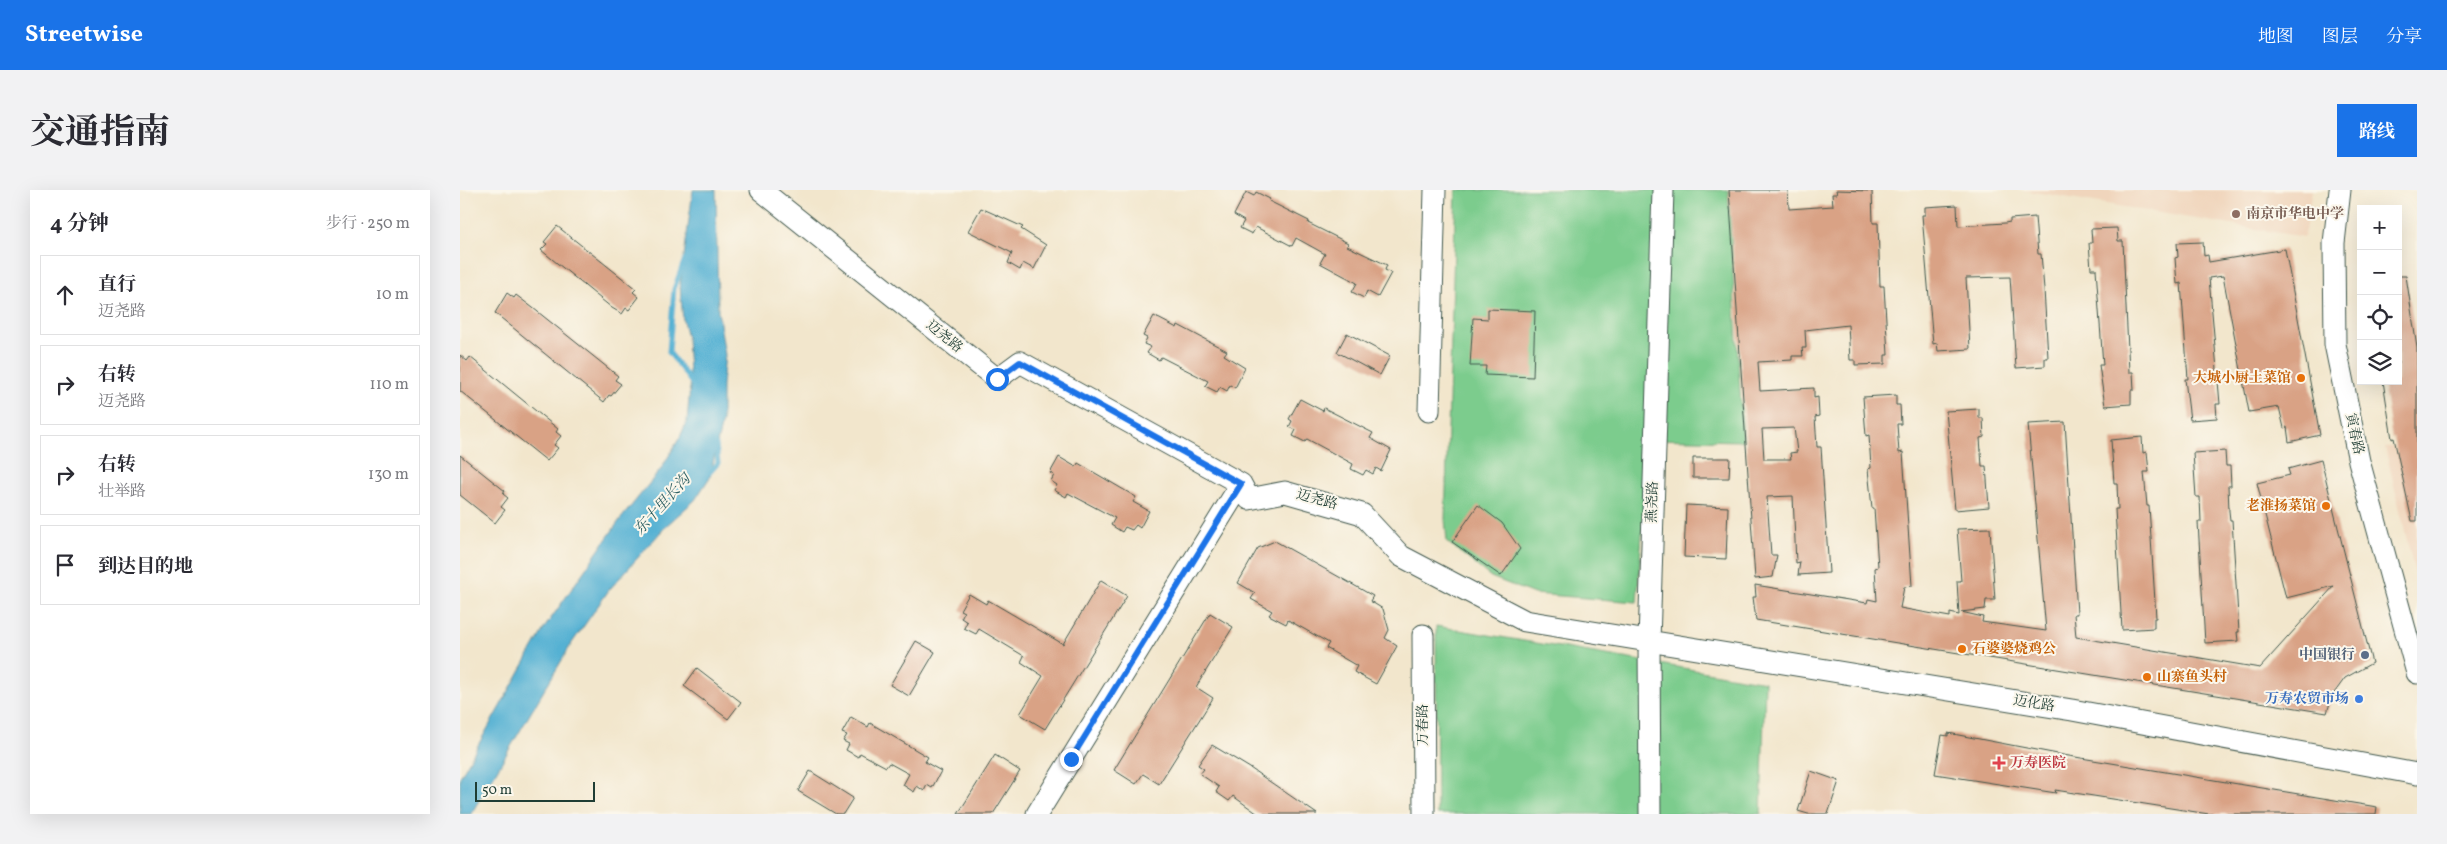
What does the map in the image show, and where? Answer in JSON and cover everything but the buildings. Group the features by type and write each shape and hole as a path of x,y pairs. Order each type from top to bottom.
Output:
{"street":[{"name":"迈尧路","path":"761,190 997,379 1020,362 1241,484 1249,499 1285,492 1362,514 1401,556 1525,621 1649,642"},
{"path":"1429,410 1435,190"},
{"name":"燕尧路","path":"1650,814 1649,642 1663,190"},
{"name":"寅春路","path":"2340,190 2334,244 2335,344 2359,461 2417,673"},
{"path":"1037,814 1241,484"},
{"name":"万春路","path":"1423,635 1424,814"},
{"name":"迈化路","path":"1649,642 2072,710 2417,774"}],"shaded area":[{"name":"南京市华电中学","path":"2023,190 2312,190 2304,237"},
{"path":"2417,446 2417,582 2385,447"}],"green space":[{"path":"1456,190 1728,190 1743,441 1649,439 1637,602 1534,594 1491,577 1447,542 1445,519"},
{"path":"1436,626 1765,682 1761,814 1437,814"}],"water":[{"path":"693,190 716,190 718,311 725,355 722,385 722,421 710,477 695,500 667,525 609,590 572,643 471,814 460,814 460,777 545,627 619,521 661,469 687,421 690,387 687,338 683,321 680,286"}],"waterway":[{"name":"东十里长沟","path":"685,259 674,289 669,352 694,386"},
{"name":"东十里长沟","path":"709,473 718,463 716,445"}],"place":[{"name":"南京市华电中学","path":"2236,214"},
{"name":"大城小厨土菜馆","path":"2301,378"},
{"name":"老淮扬菜馆","path":"2326,506"},
{"name":"石婆婆烧鸡公","path":"1962,649"},
{"name":"中国银行","path":"2365,655"},
{"name":"山寨鱼头村","path":"2147,677"},
{"name":"万寿农贸市场","path":"2359,699"},
{"name":"万寿医院","path":"1999,763"}],"route":[{"path":"997,379 1020,362 1241,484 1071,759"}]}
